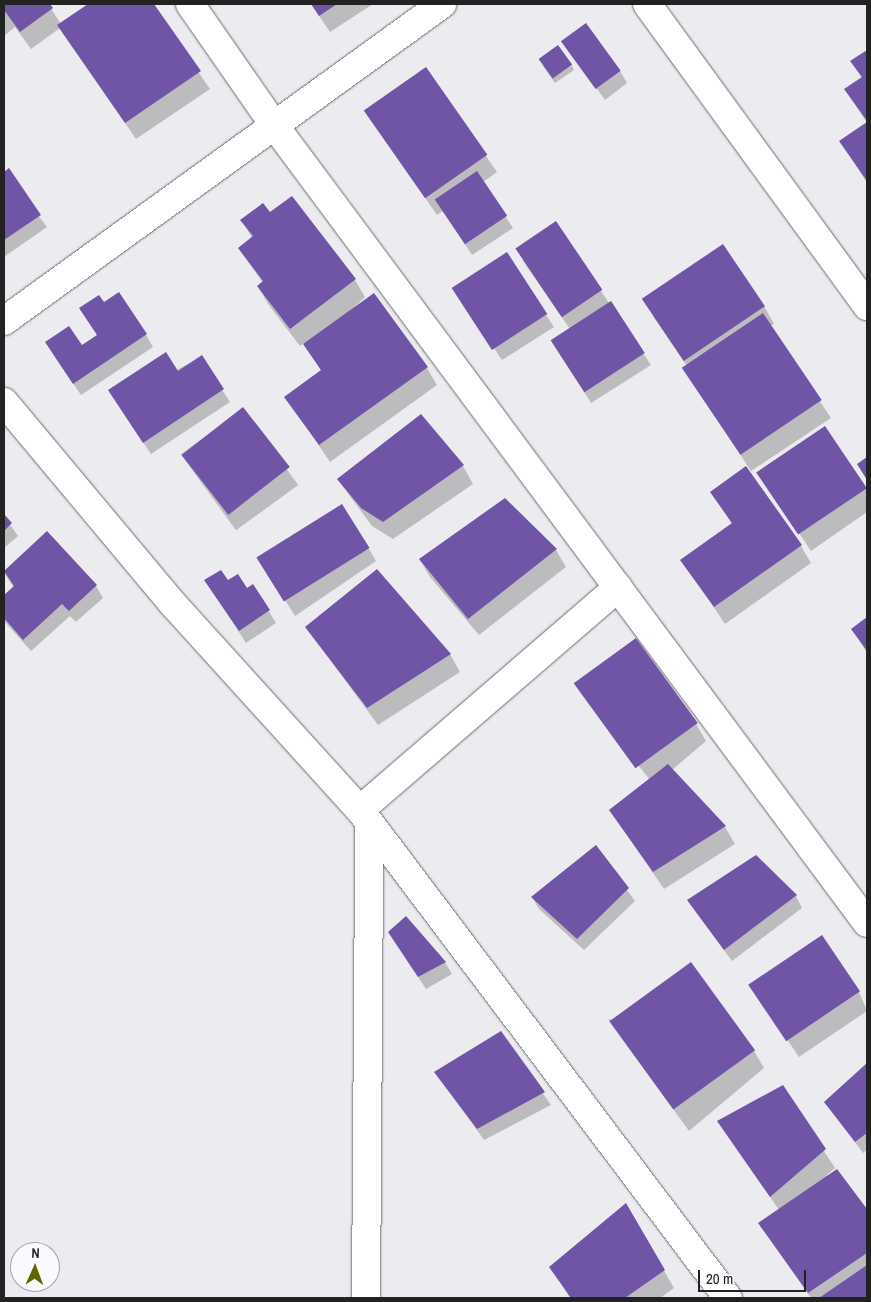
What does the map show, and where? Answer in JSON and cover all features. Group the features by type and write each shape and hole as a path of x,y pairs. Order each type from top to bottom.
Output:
{"street":[{"path":"190,4 274,125 867,923"},
{"path":"4,320 442,4"},
{"path":"647,4 867,306"},
{"path":"4,402 174,604 364,817 728,1298"},
{"path":"366,1298 364,817 618,587"}],"building":[{"path":"4,4 50,4 53,8 20,32 4,10"},
{"path":"88,4 154,4 201,71 125,123 57,25"},
{"path":"311,4 337,4 319,16"},
{"path":"586,23 621,71 596,89 561,41"},
{"path":"558,45 572,64 553,79 539,59"},
{"path":"867,50 867,121 844,89 862,77 850,61"},
{"path":"426,67 487,155 425,198 364,111"},
{"path":"867,122 867,181 839,141"},
{"path":"9,168 41,215 4,240 4,172"},
{"path":"477,171 507,216 465,244 435,200"},
{"path":"292,196 356,279 290,329 257,286 263,281 238,248 253,236 240,220 263,203 270,212"},
{"path":"556,221 602,290 562,317 515,248"},
{"path":"723,244 765,306 684,361 642,299"},
{"path":"507,252 547,314 492,350 452,288"},
{"path":"119,292 147,334 73,384 45,342 69,326 82,345 97,335 79,308 99,295 104,302"},
{"path":"374,293 428,367 319,445 284,397 321,370 303,344"},
{"path":"611,301 645,353 584,392 551,340"},
{"path":"763,313 822,400 740,455 682,368"},
{"path":"166,352 178,371 202,355 224,389 143,443 108,390"},
{"path":"243,407 290,467 228,515 182,455"},
{"path":"421,414 464,465 383,522 361,508 337,479"},
{"path":"825,426 867,488 798,535 756,472"},
{"path":"867,457 867,480 857,464"},
{"path":"746,466 802,545 714,607 680,560 732,523 710,492"},
{"path":"505,498 557,549 468,619 419,559"},
{"path":"342,504 370,548 284,602 256,558"},
{"path":"4,514 12,523 4,531"},
{"path":"47,531 97,585 69,611 62,604 23,640 4,618 4,595 14,586 4,571"},
{"path":"377,569 451,654 367,708 305,627"},
{"path":"221,570 228,580 238,574 247,588 253,584 270,610 239,631 204,580"},
{"path":"867,617 867,651 851,629"},
{"path":"636,638 698,723 635,768 574,683"},
{"path":"668,764 726,826 653,872 609,810"},
{"path":"596,845 629,888 577,939 531,897"},
{"path":"756,855 797,895 724,950 687,900"},
{"path":"406,916 446,962 418,977 388,932"},
{"path":"822,935 860,991 786,1041 748,985"},
{"path":"691,962 755,1050 673,1110 609,1021"},
{"path":"501,1031 545,1092 477,1129 434,1072"},
{"path":"867,1063 867,1133 855,1142 824,1102"},
{"path":"783,1085 826,1149 770,1197 717,1121"},
{"path":"837,1169 867,1209 867,1253 808,1293 758,1223"},
{"path":"626,1203 665,1270 625,1298 571,1298 549,1267"},
{"path":"867,1265 867,1298 819,1298"}]}
